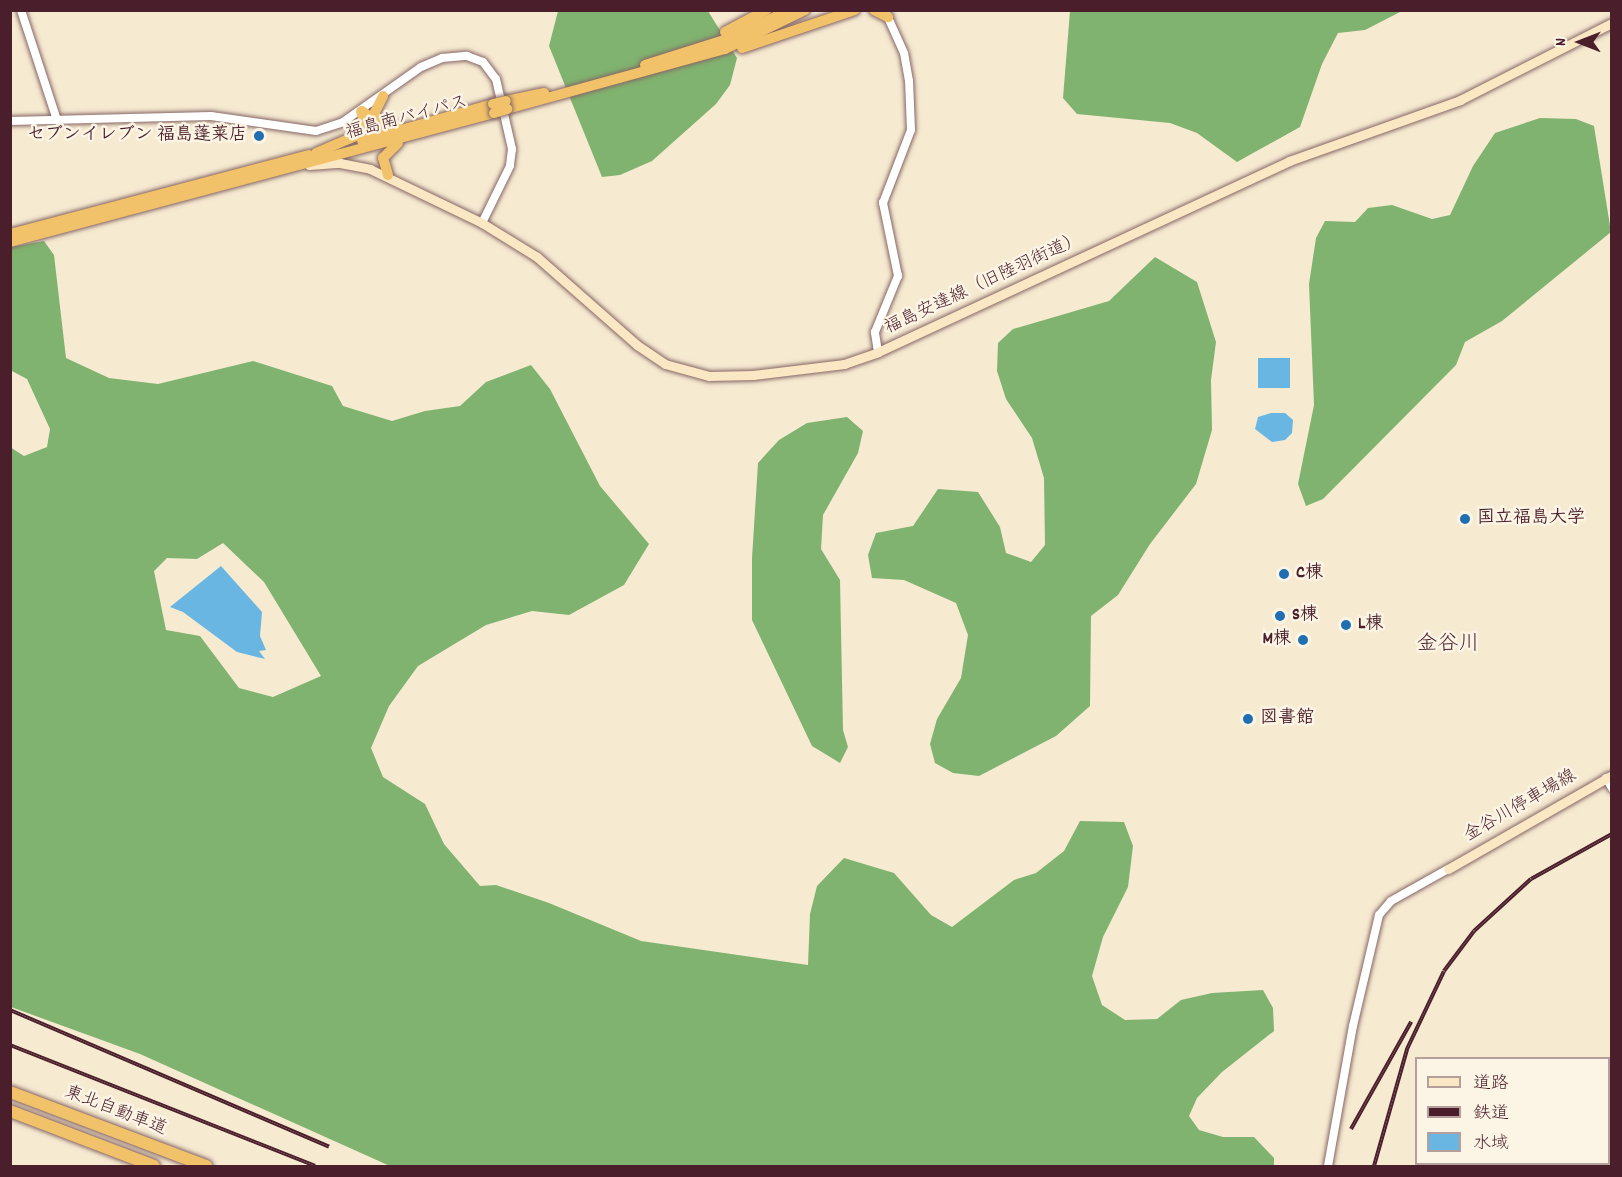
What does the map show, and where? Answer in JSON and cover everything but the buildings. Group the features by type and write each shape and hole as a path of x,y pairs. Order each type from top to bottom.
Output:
{"highway":[{"path":"671,58 765,10"},
{"name":"福島南バイパス","path":"10,242 297,165 671,58 724,40 790,10"},
{"name":"福島南バイパス","path":"507,105 647,72 724,49 805,10"},
{"path":"647,72 714,57 855,10"},
{"path":"873,10 886,14"},
{"path":"375,122 375,112 383,96"},
{"path":"361,111 375,122 388,128 424,128"},
{"path":"316,153 358,135 363,123 361,111"},
{"path":"387,175 383,158 388,148 424,128"},
{"name":"福島南バイパス","path":"10,234 316,153 424,128"},
{"name":"東北自動車道","path":"10,1092 206,1167"},
{"name":"東北自動車道","path":"10,1111 154,1167"}],"main road":[{"name":"福島安達線（旧陸羽街道）","path":"297,165 340,163 387,175 482,223 537,257 637,345 674,368 709,376 738,376 844,364 878,352 1289,161 1460,100 1611,23"},
{"name":"金谷川停車場線","path":"1448,869 1609,777"}],"street":[{"path":"21,10 57,120"},
{"path":"878,352 875,332 898,276 883,203 911,130 909,81 886,14"},
{"path":"10,121 211,116 306,132 327,129 361,111 405,78 442,58 467,56 489,70 496,79 512,149 510,166 482,223"},
{"path":"1609,777 1611,788"},
{"path":"1328,1167 1351,1037 1379,915 1391,901 1448,869"}],"green space":[{"path":"1070,10 1402,11 1365,30 1338,33 1322,64 1300,127 1237,162 1197,133 1170,123 1077,114 1063,98"},
{"path":"558,11 708,11 737,58 730,85 716,104 652,161 620,175 602,177 549,46"},
{"path":"1540,118 1576,119 1594,126 1611,232 1502,321 1465,342 1456,365 1323,499 1306,506 1298,484 1314,405 1309,284 1316,238 1325,221 1355,222 1368,208 1392,205 1432,219 1450,215 1473,166 1495,133"},
{"path":"44,241 54,255 66,358 109,378 158,384 253,361 332,386 343,406 392,421 425,411 460,406 486,382 531,365 550,389 600,486 649,544 624,585 569,615 532,611 486,625 418,666 389,706 371,748 383,777 425,804 444,844 480,886 496,885 549,903 641,941 808,965 810,914 817,886 844,858 894,873 931,915 952,927 1014,880 1036,873 1064,851 1080,821 1124,822 1133,846 1128,887 1103,937 1092,976 1102,1005 1125,1020 1157,1019 1181,1000 1212,993 1263,990 1273,1008 1274,1031 1222,1072 1197,1098 1189,1116 1199,1130 1223,1137 1254,1137 1274,1158 1274,1166 390,1166 140,1054 11,1007 10,447 24,456 47,447 50,429 27,379 10,370 11,247","holes":["223,543 264,582 321,676 273,697 239,688 200,636 166,630 154,571 167,558 197,559"]},
{"path":"1155,257 1197,282 1216,342 1211,380 1212,430 1196,484 1150,544 1118,595 1091,616 1090,706 1056,736 979,776 953,773 935,763 930,744 937,719 961,678 968,635 956,603 904,580 872,578 868,555 876,533 913,526 938,489 978,492 1000,527 1006,553 1031,562 1045,545 1044,478 1032,438 1006,399 997,371 998,343 1013,329 1109,301"},
{"path":"847,417 863,431 858,453 823,515 821,549 840,580 843,730 848,747 840,763 812,746 752,620 752,558 758,463 779,440 807,423"}],"water":[{"path":"1258,358 1290,358 1290,388 1258,388"},
{"path":"1271,413 1285,413 1293,420 1292,433 1285,440 1272,442 1255,429 1258,417"},
{"path":"221,566 262,612 260,636 266,650 259,651 265,659 237,652 183,612 170,607"}],"railway":[{"path":"1374,1166 1407,1049 1444,971 1474,931 1531,879 1612,834"},
{"path":"10,1010 329,1147"},
{"path":"1351,1129 1411,1022"},
{"path":"10,1045 315,1166"}],"place":[{"name":"セブンイレブン 福島蓬莱店","path":"259,136"},
{"name":"国立福島大学","path":"1465,519"},
{"name":"C棟","path":"1284,574"},
{"name":"S棟","path":"1280,616"},
{"name":"L棟","path":"1346,625"},
{"name":"M棟","path":"1303,640"},
{"name":"図書館","path":"1248,719"}],"district":[{"name":"金谷川","path":"1448,645"}]}
